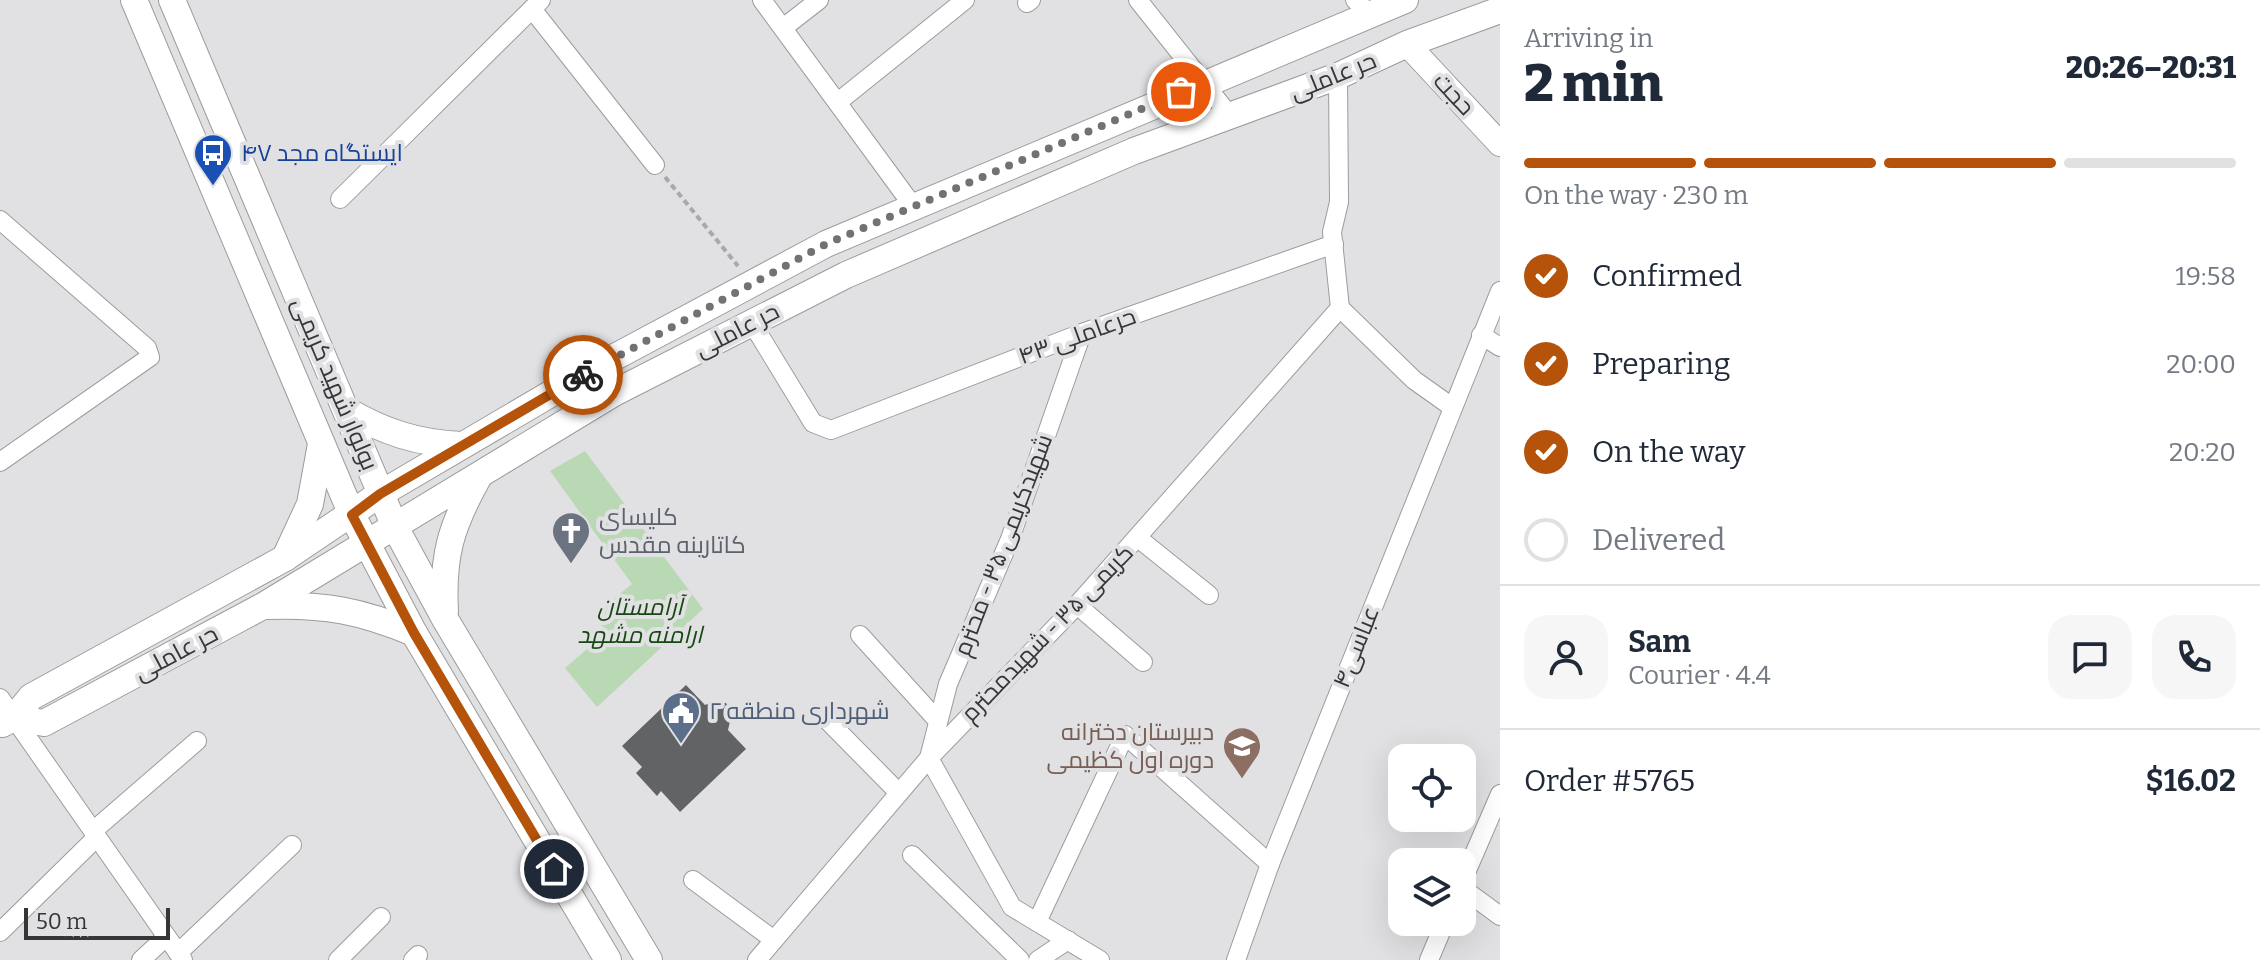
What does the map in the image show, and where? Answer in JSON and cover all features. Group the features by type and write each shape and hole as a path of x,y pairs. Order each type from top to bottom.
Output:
{"main road":[{"name":"بولوار شهید کریمی","path":"134,0 352,515 414,633 608,960"},
{"name":"بولوار شهید کریمی","path":"172,0 395,527 445,619 649,960"},
{"name":"حر عاملی","path":"5,714 285,558 380,494 598,366 826,244 1383,4"},
{"name":"حر عاملی","path":"5,714 44,723 263,606 614,393 846,275 1134,151 1338,76 1407,44 1500,10"},
{"path":"346,410 377,428 421,443 461,445"},
{"path":"285,558 310,504 321,444"},
{"path":"445,619 442,569 455,520 479,475"},
{"path":"263,606 315,604 366,613 414,633"}],"street":[{"path":"762,0 913,206"},
{"path":"783,28 819,0"},
{"path":"838,102 965,0"},
{"path":"1138,0 1230,116"},
{"path":"340,199 537,4 655,165"},
{"name":"حجت","path":"1407,44 1500,144"},
{"path":"1338,76 1339,202 1332,232 1340,308 1414,380 1452,407"},
{"path":"0,220 147,348 150,357 0,462"},
{"name":"حرعاملی ۴۳","path":"752,323 813,423 821,429 831,430 1082,333 1334,244"},
{"name":"عباسی۴","path":"1236,960 1270,864 1500,291"},
{"name":"کریمی ۳۵ - شهیدمحترم","path":"757,960 929,758 1077,605 1340,308"},
{"name":"شهیدکریمی ۳۵ - محترم","path":"929,758 948,684 1010,539 1082,333"},
{"path":"1481,335 1500,347"},
{"path":"1138,538 1209,595"},
{"path":"1077,605 1143,662"},
{"path":"860,635 938,721"},
{"path":"5,714 95,834 180,956 292,845"},
{"path":"827,720 899,793"},
{"path":"1037,922 1125,735 1270,864"},
{"path":"3,923 197,741"},
{"path":"929,758 1012,907 1100,960"},
{"path":"1476,851 1500,794"},
{"path":"912,855 1020,960"},
{"path":"693,880 774,940"},
{"path":"1476,896 1500,916"},
{"path":"338,960 381,917"},
{"path":"1429,960 1439,936"},
{"path":"141,960 166,937"},
{"path":"1038,960 1068,940"}],"path":[{"path":"655,165 752,284"}],"green space":[{"name":"آرامستان ارامنه مشهد","path":"585,451 703,609 597,707 565,668 607,632 594,615 632,584 550,471"}],"building":[{"path":"686,685 705,705 715,701 726,703 732,713 728,730 746,749 680,812 661,791 657,796 636,773 642,767 622,746"}],"way so far":[{"path":"583,375 826,244 1181,92"}],"place":[{"name":"ایستگاه مجد ۴۷","path":"213,187"},
{"name":"کلیسای کاتارینه مقدس","path":"571,565"},
{"name":"شهرداری منطقه ۲","path":"681,745"},
{"name":"دبیرستان دخترانه دوره اول کظیمی","path":"1242,780"}],"route":[{"path":"554,869 414,633 352,515 380,494 583,375"}]}
